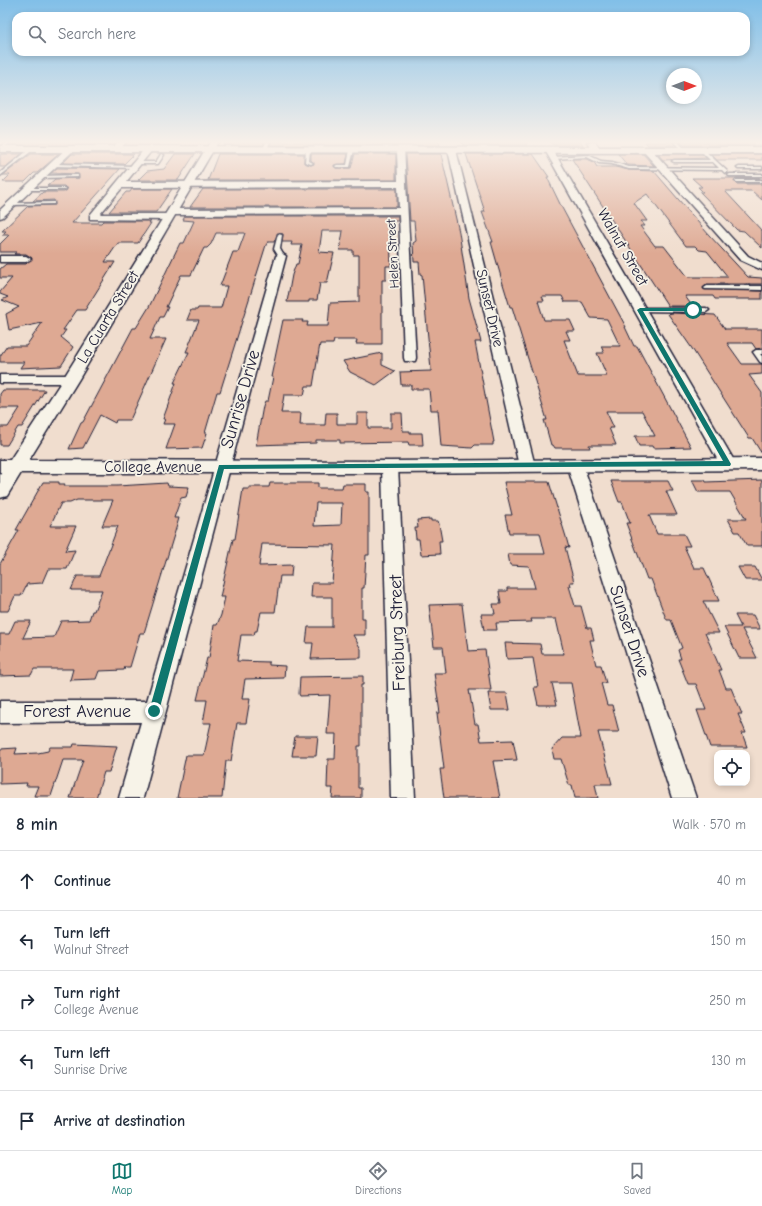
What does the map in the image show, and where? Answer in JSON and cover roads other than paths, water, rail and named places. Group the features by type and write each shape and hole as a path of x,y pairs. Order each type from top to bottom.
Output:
{"street":[{"path":"0,215 38,179"},
{"path":"124,179 93,217 404,212"},
{"name":"La Cuarta Street","path":"0,491 8,466 71,379 192,179"},
{"name":"Helen Street","path":"402,179 410,358"},
{"name":"Sunset Drive","path":"459,179 527,466"},
{"name":"Walnut Street","path":"565,179 728,464"},
{"path":"673,179 744,258 762,267"},
{"path":"119,185 402,184"},
{"name":"Sunrise Drive","path":"130,798 281,256"},
{"path":"0,259 26,259"},
{"path":"0,379 71,379"},
{"name":"College Avenue","path":"8,466 390,467 762,464"},
{"name":"Sunset Drive","path":"575,465 684,798"},
{"name":"Freiburg Street","path":"390,467 403,798"},
{"name":"Forest Avenue","path":"0,712 154,711"}],"lane":[{"path":"737,181 762,181"},
{"path":"27,189 64,189"},
{"path":"12,204 52,204"},
{"path":"280,235 277,249 281,256"},
{"path":"707,288 762,288"},
{"path":"640,310 706,310"},
{"path":"762,352 756,352 762,361"}]}
